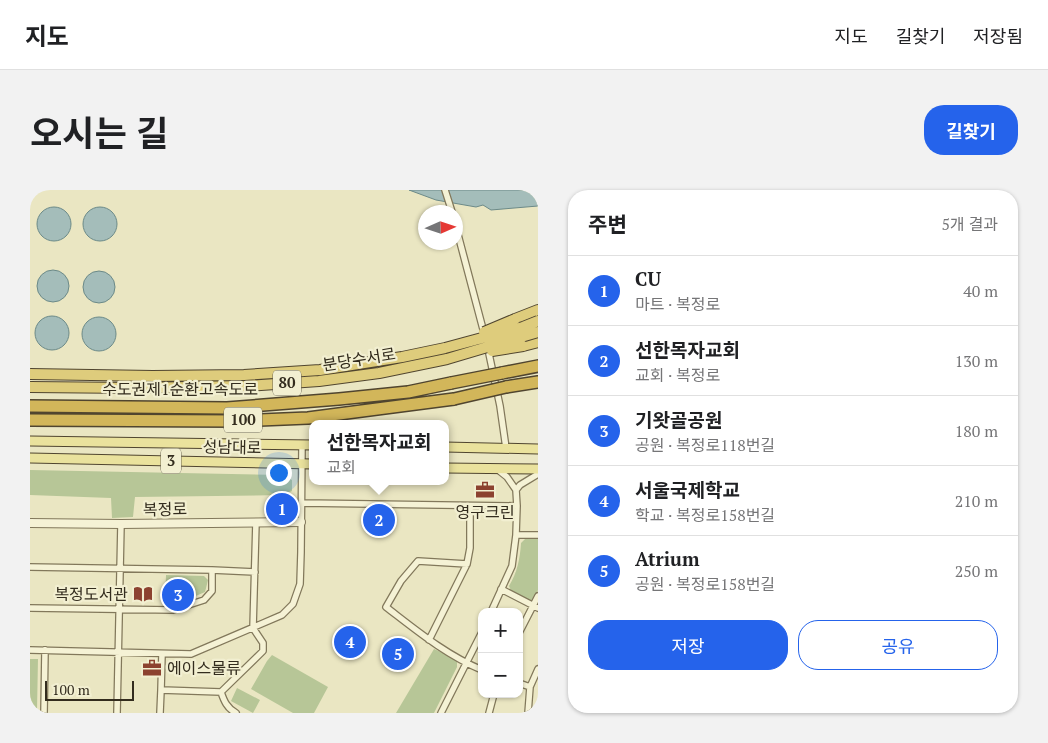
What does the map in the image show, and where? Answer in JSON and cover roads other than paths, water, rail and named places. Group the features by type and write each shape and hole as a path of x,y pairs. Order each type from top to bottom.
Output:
{"highway":[{"path":"445,348 538,310"},
{"name":"분당수서로","path":"30,374 153,376 263,374 320,370 445,348 523,327 538,321"},
{"name":"분당수서로","path":"30,387 245,386 319,381 379,373 447,359 538,332"},
{"path":"447,359 538,342"},
{"name":"수도권제1순환고속도로","path":"30,406 227,408 408,392 538,366"},
{"name":"수도권제1순환고속도로","path":"30,420 236,421 308,418 454,399 538,382"}],"main road":[{"name":"성남대로","path":"30,441 309,445"},
{"path":"449,447 538,449"},
{"name":"성남대로","path":"30,458 309,464"},
{"path":"449,468 538,469"}],"street":[{"path":"445,190 450,205"},
{"path":"462,250 485,335 500,406 506,448"},
{"path":"30,650 191,654 282,615 293,604 300,584 302,445"},
{"path":"493,608 512,566 517,506 516,490 507,477 496,468"},
{"path":"516,490 520,485 538,474"},
{"path":"302,503 517,506"},
{"path":"429,640 467,564 470,548 470,506"},
{"path":"161,690 221,692 263,652 263,643 253,628 256,522"},
{"name":"복정로","path":"30,523 301,522"},
{"path":"117,713 121,524"},
{"path":"516,535 538,535"},
{"path":"467,564 418,561 401,581 386,608 429,640 478,668"},
{"path":"30,567 255,572"},
{"path":"30,608 173,610 204,600 212,591 212,570"},
{"path":"501,590 535,607"},
{"path":"523,626 535,607 538,596"},
{"path":"441,713 478,640"},
{"path":"44,713 46,650"},
{"path":"160,713 162,654"},
{"path":"528,713 530,687 538,668"},
{"path":"523,685 530,687"},
{"path":"221,692 224,701 236,713"},
{"path":"489,713 493,698"}],"water":[{"path":"409,190 538,190 538,206 491,210 483,205 476,207 436,200"},
{"path":"54,207 66,212 71,224 66,236 54,241 42,236 37,224 42,212"},
{"path":"100,207 112,212 117,224 112,236 100,241 88,236 83,224 88,212"},
{"path":"53,270 65,274 69,286 65,298 53,302 41,298 37,286 41,274"},
{"path":"99,271 105,272 110,276 114,281 114,293 110,298 105,302 99,303 93,302 88,298 84,293 83,287 84,281 88,276 93,272"},
{"path":"52,316 64,321 69,333 64,345 52,350 40,345 35,333 40,321"},
{"path":"99,317 111,322 116,334 111,346 99,351 87,346 82,334 87,322"}],"place":[{"name":"영구크린","path":"485,490"},
{"name":"CU","path":"282,509"},
{"name":"선한목자교회","path":"379,520"},
{"name":"복정도서관","path":"143,594"},
{"name":"기왓골공원","path":"178,595"},
{"name":"서울국제학교","path":"350,642"},
{"name":"Atrium","path":"398,654"},
{"name":"에이스물류","path":"152,668"}]}
